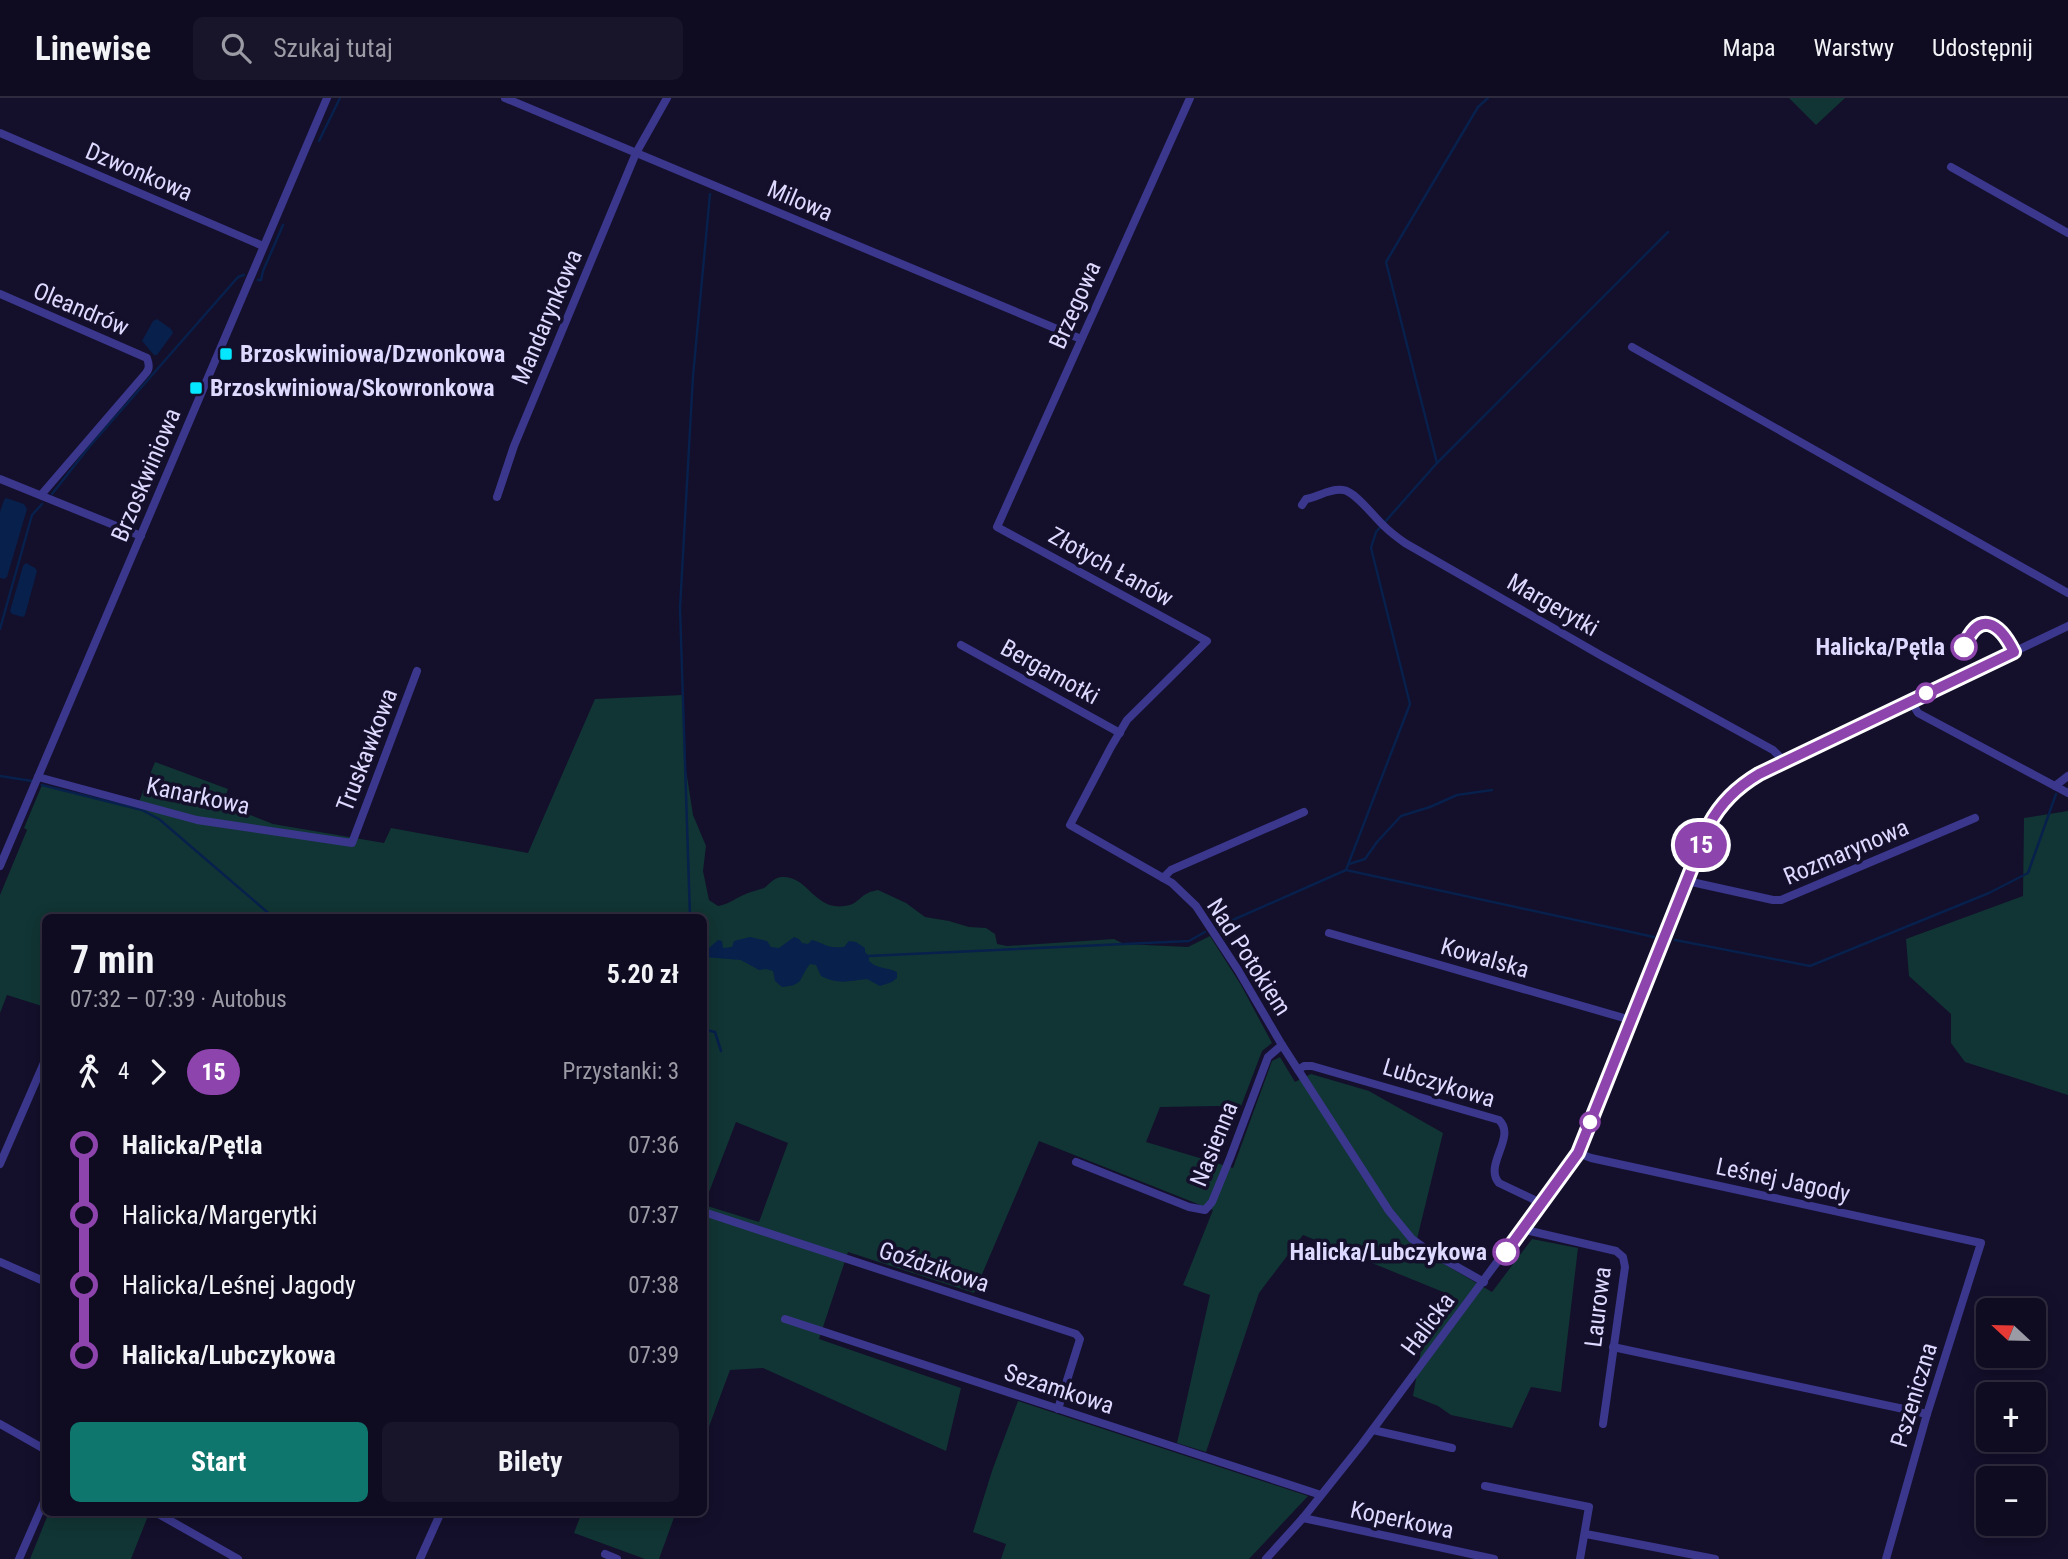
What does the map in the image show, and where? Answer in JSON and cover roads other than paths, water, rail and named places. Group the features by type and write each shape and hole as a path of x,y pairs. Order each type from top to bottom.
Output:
{"street":[{"name":"Brzoskwiniowa","path":"0,866 327,98"},
{"name":"Milowa","path":"505,98 1081,339"},
{"name":"Mandarynkowa","path":"497,497 514,446 636,153 667,98"},
{"name":"Brzegowa","path":"997,527 1189,98"},
{"name":"Dzwonkowa","path":"0,133 263,247"},
{"path":"1951,167 2068,233"},
{"name":"Oleandrów","path":"0,295 147,358 149,369 146,373 41,495"},
{"path":"1632,347 2068,593"},
{"path":"0,479 141,536"},
{"name":"Margerytki","path":"1304,502 1329,492 1344,490 1353,494 1386,528 1405,543 1773,750 1785,762"},
{"name":"Złotych Łanów","path":"997,527 1207,641"},
{"name":"Halicka","path":"1266,1559 1303,1518 1373,1430 1578,1153 1709,825 1728,797 1752,778 2068,626"},
{"name":"Nad Potokiem","path":"1207,641 1128,720 1070,825 1172,883 1196,906 1389,1211 1412,1239 1484,1282"},
{"name":"Bergamotki","path":"961,645 1120,733"},
{"name":"Truskawkowa","path":"352,843 417,671"},
{"path":"1911,701 1918,713 2068,793"},
{"path":"2055,786 2068,776"},
{"name":"Kanarkowa","path":"38,777 197,820 352,843"},
{"path":"1163,878 1171,870 1304,812"},
{"name":"Rozmarynowa","path":"1687,881 1773,901 1781,900 1975,818"},
{"name":"Kowalska","path":"1329,933 1631,1020"},
{"name":"Nasienna","path":"1076,1162 1205,1210 1212,1202 1230,1158 1268,1056 1282,1045"},
{"name":"Lubczykowa","path":"1298,1070 1304,1066 1312,1066 1499,1120 1504,1125 1505,1133 1494,1178 1541,1203"},
{"path":"0,1164 42,1067"},
{"name":"Leśnej Jagody","path":"1578,1153 1981,1243"},
{"name":"Goździkowa","path":"707,1213 1076,1334 1080,1339 1058,1409"},
{"name":"Laurowa","path":"1524,1227 1530,1231 1616,1251 1622,1257 1625,1267 1603,1424"},
{"name":"Pszeniczna","path":"1886,1559 1927,1413 1981,1243"},
{"path":"0,1262 42,1280"},
{"name":"Sezamkowa","path":"785,1319 1321,1495"},
{"path":"1613,1347 1927,1413"},
{"path":"0,1424 42,1448"},
{"path":"1373,1430 1452,1448"},
{"path":"1485,1486 1589,1507 1580,1559"},
{"path":"19,1559 42,1506"},
{"path":"162,1516 238,1559"},
{"path":"420,1559 438,1516"},
{"name":"Koperkowa","path":"1303,1518 1494,1559"},
{"path":"1586,1534 1715,1559"},
{"path":"605,1554 617,1559"}],"water":[{"path":"157,319 173,333 157,355 154,355 142,341 153,321"},
{"path":"6,498 24,504 27,509 7,577 4,579 0,578 0,512"},
{"path":"26,563 37,571 23,617 10,611"},
{"path":"750,937 767,941 771,947 779,948 794,937 802,943 808,944 812,940 834,947 844,947 849,941 856,942 865,948 869,961 897,972 897,978 880,986 867,979 839,981 821,976 816,965 810,964 798,983 782,987 775,981 773,971 759,970 741,960 707,957 707,948 718,940 722,941 723,948 732,947 734,941"}],"waterway":[{"path":"319,141 340,98"},
{"path":"1437,463 1386,262 1478,107 1488,98"},
{"path":"690,914 680,608 693,376 710,194"},
{"path":"258,280 261,280 283,225"},
{"path":"1346,870 1410,704 1371,548 1376,532 1437,463 1668,232"},
{"path":"52,494 89,447 238,277 244,275"},
{"path":"0,629 32,515 42,504"},
{"path":"0,776 32,781"},
{"path":"42,785 142,810 159,819 270,914"},
{"path":"1349,864 1365,859 1401,816 1457,795 1492,790"},
{"path":"1675,940 1810,966 1989,893 2028,873 2056,794"},
{"path":"1217,927 1346,870 1654,937"},
{"path":"868,956 1189,941 1205,932"},
{"path":"707,1030 715,1032 721,1051"}],"place":[{"name":"Brzoskwiniowa/Dzwonkowa","path":"226,354"},
{"name":"Brzoskwiniowa/Skowronkowa","path":"196,388"},
{"name":"Halicka/Pętla","path":"1964,647"},
{"name":"Halicka/Lubczykowa","path":"1506,1252"}]}
